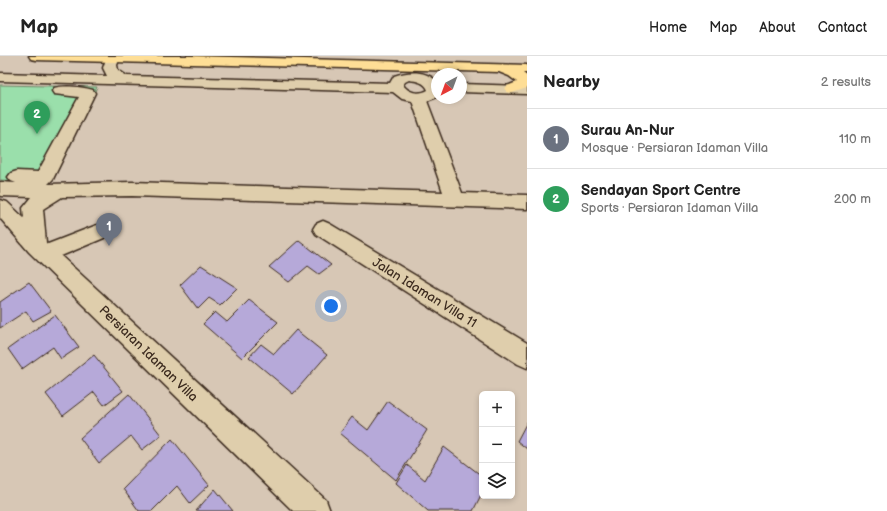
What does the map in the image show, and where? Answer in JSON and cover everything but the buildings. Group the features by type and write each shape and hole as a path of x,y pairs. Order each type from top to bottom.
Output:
{"highway":[{"path":"36,56 83,57 105,63 132,59 527,69"},
{"path":"430,56 527,58"},
{"path":"500,68 514,73 525,81 524,84 512,89"}],"street":[{"path":"105,63 123,80"},
{"path":"105,63 112,74 123,80 397,88"},
{"path":"5,83 105,63"},
{"path":"431,83 425,79 414,76 399,79 396,82 397,88 405,95 418,98 431,94"},
{"path":"5,83 88,92 44,179 16,184"},
{"path":"467,88 527,90"},
{"path":"418,98 456,200"},
{"path":"0,177 16,184 58,191 132,189 527,202"},
{"path":"16,184 106,184 132,189"},
{"path":"14,220 10,202 16,184"},
{"path":"58,191 38,202 33,208 41,250 97,233"},
{"name":"Persiaran Idaman Villa","path":"0,207 41,250 315,511"},
{"name":"Jalan Idaman Villa 11","path":"323,229 527,356"}],"green space":[{"path":"0,85 97,87 49,183 0,180"}],"place":[{"name":"Sendayan Sport Centre","path":"37,134"},
{"name":"Surau An-Nur","path":"109,246"}]}
